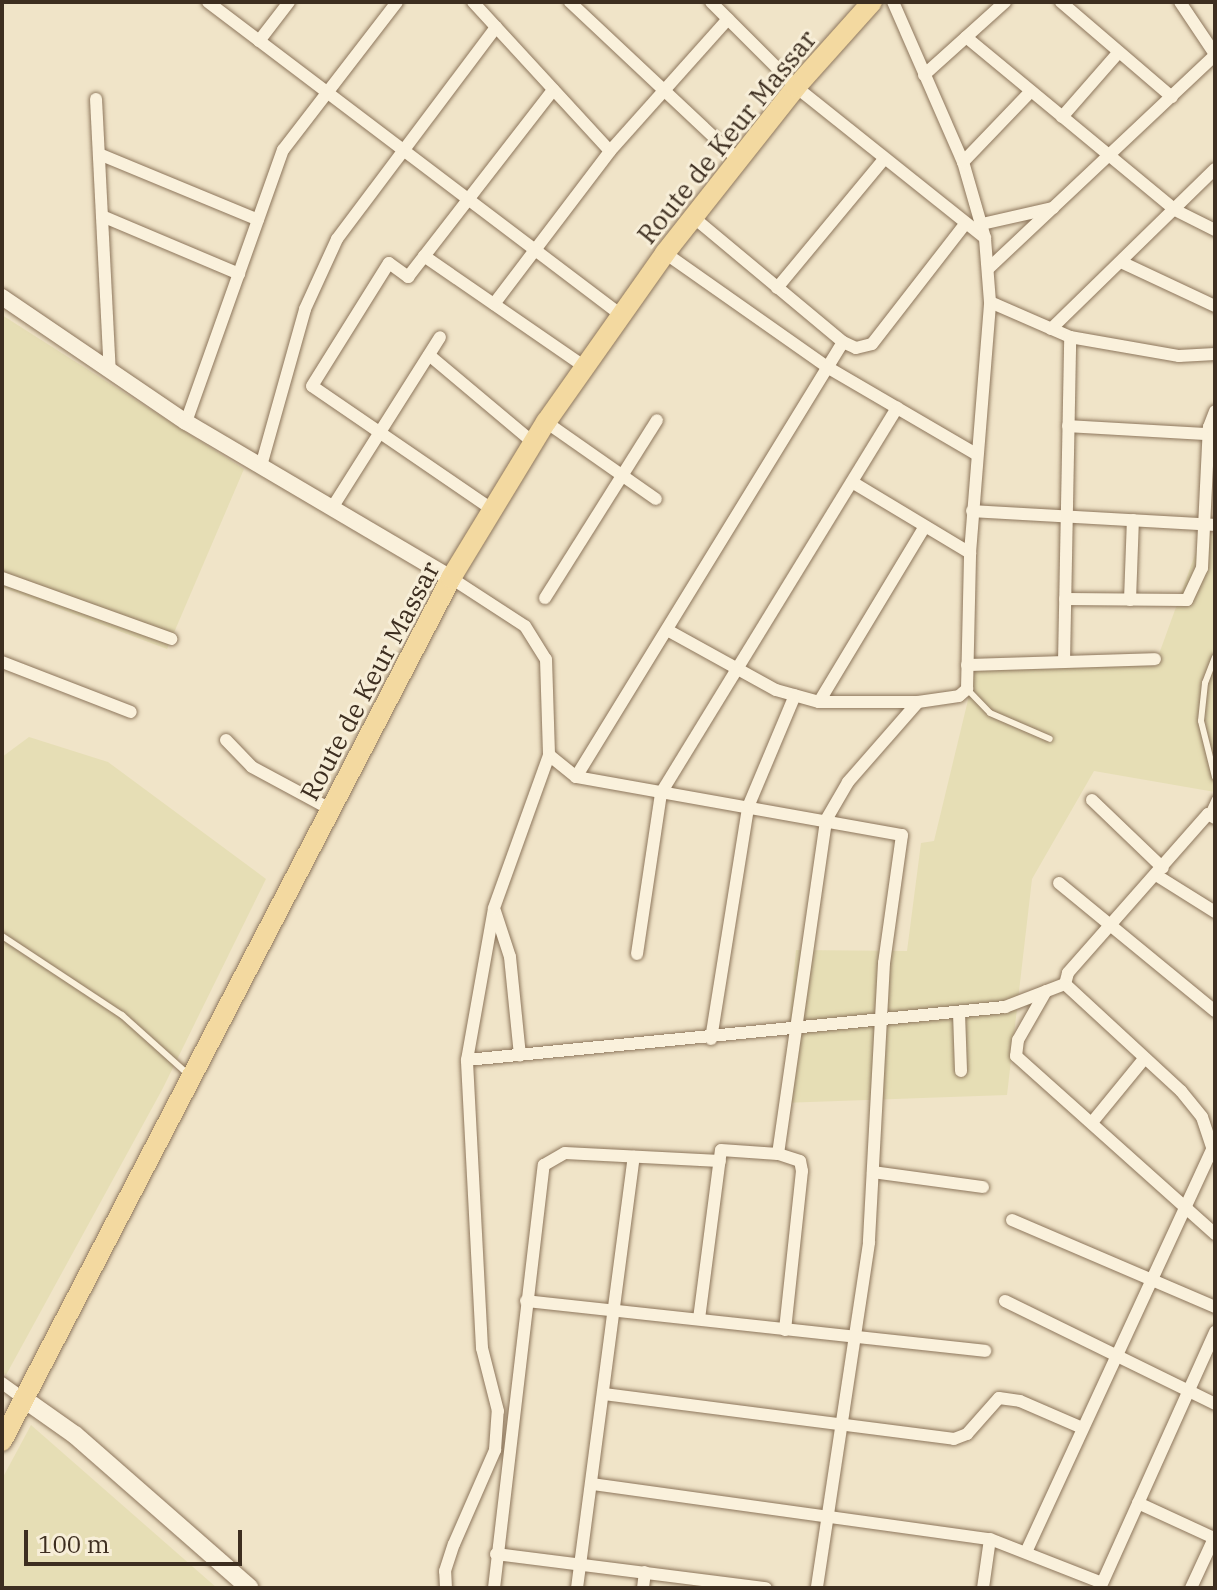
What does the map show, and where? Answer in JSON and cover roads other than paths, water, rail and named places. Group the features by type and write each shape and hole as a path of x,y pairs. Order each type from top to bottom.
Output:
{"main road":[{"name":"Route de Keur Massar","path":"2,1441 451,578 546,422 665,253 796,87 872,2"},
{"path":"24,1399 75,1435 250,1588"}],"street":[{"path":"208,2 621,315"},
{"path":"259,41 289,2"},
{"path":"186,422 283,150 397,2"},
{"path":"473,2 610,151"},
{"path":"570,2 738,160"},
{"path":"711,2 796,87 985,238"},
{"path":"669,631 737,671 819,702 918,702 959,696 967,689 972,511 990,302 985,238 963,162 893,2"},
{"path":"924,75 1005,2"},
{"path":"1061,2 1172,97"},
{"path":"988,269 1172,97 1214,49 1180,2"},
{"path":"494,304 610,151 728,19"},
{"path":"261,466 305,309 337,239 496,27"},
{"path":"966,37 1175,210 1215,230"},
{"path":"1062,117 1119,52"},
{"path":"493,510 312,386 389,263 408,277 553,90"},
{"path":"963,162 1031,91"},
{"path":"96,99 110,371"},
{"path":"99,154 258,220"},
{"path":"777,288 884,159"},
{"path":"1051,329 1215,169"},
{"path":"982,224 1054,207"},
{"path":"102,216 239,274"},
{"path":"693,217 843,342 856,348 872,344 966,223"},
{"path":"665,253 827,367 976,454"},
{"path":"424,256 585,367"},
{"path":"1121,262 1215,306"},
{"path":"2,297 186,422 451,578 525,626 546,659 549,755 494,908 467,1060 482,1348 498,1411 495,1450 454,1544 445,1571 446,1588"},
{"path":"990,302 1070,337 1179,356 1215,354"},
{"path":"332,508 440,337"},
{"path":"1064,662 1070,337"},
{"path":"576,777 669,631 843,342"},
{"path":"429,355 534,443"},
{"path":"637,954 661,793 897,408"},
{"path":"1065,599 1187,600 1202,568 1209,524 1210,439 1215,411"},
{"path":"545,598 621,470 657,420"},
{"path":"546,422 621,470 656,499"},
{"path":"1068,426 1210,439"},
{"path":"852,482 970,553"},
{"path":"972,511 1209,524"},
{"path":"1130,600 1133,520"},
{"path":"819,702 925,526"},
{"path":"2,578 171,639"},
{"path":"967,665 1155,659"},
{"path":"2,662 131,712"},
{"path":"711,1039 748,807 795,695"},
{"path":"778,1154 826,820 848,782 918,702"},
{"path":"226,740 252,767 332,810"},
{"path":"549,755 576,777 902,835 881,1022 869,1243 817,1588"},
{"path":"1092,800 1159,872 1215,912"},
{"path":"1065,984 1068,973 1212,816"},
{"path":"1059,883 1215,1011"},
{"path":"494,908 510,957 520,1055"},
{"path":"467,1060 959,1013 1005,1007 1065,984"},
{"path":"1027,1550 1116,1357 1149,1276 1183,1204 1214,1149 1202,1117 1065,984"},
{"path":"1046,991 1014,1051 1063,1100 1094,1120 1215,1234"},
{"path":"959,1013 961,1071"},
{"path":"1094,1120 1144,1059"},
{"path":"699,1319 720,1161 728,1147 778,1154 800,1161 802,1171 785,1330"},
{"path":"494,1588 544,1165 565,1153 720,1161"},
{"path":"577,1588 634,1157"},
{"path":"873,1172 983,1187"},
{"path":"1012,1220 1149,1276 1215,1307"},
{"path":"526,1301 615,1308 855,1339 985,1351"},
{"path":"1005,1301 1215,1404"},
{"path":"592,1484 990,1539 1027,1550 1101,1586 1215,1332"},
{"path":"2,1383 24,1399"},
{"path":"604,1394 841,1427 954,1439 967,1434 999,1398 1020,1401 1082,1428"},
{"path":"1138,1503 1214,1541 1191,1588"},
{"path":"983,1588 990,1539"},
{"path":"496,1554 766,1588"},
{"path":"643,1588 645,1572"}],"lane":[{"path":"1215,657 1205,683 1201,721 1215,777"},
{"path":"967,689 990,713 1050,739"},
{"path":"1212,816 1215,799"},
{"path":"2,936 122,1015 192,1078"}]}
